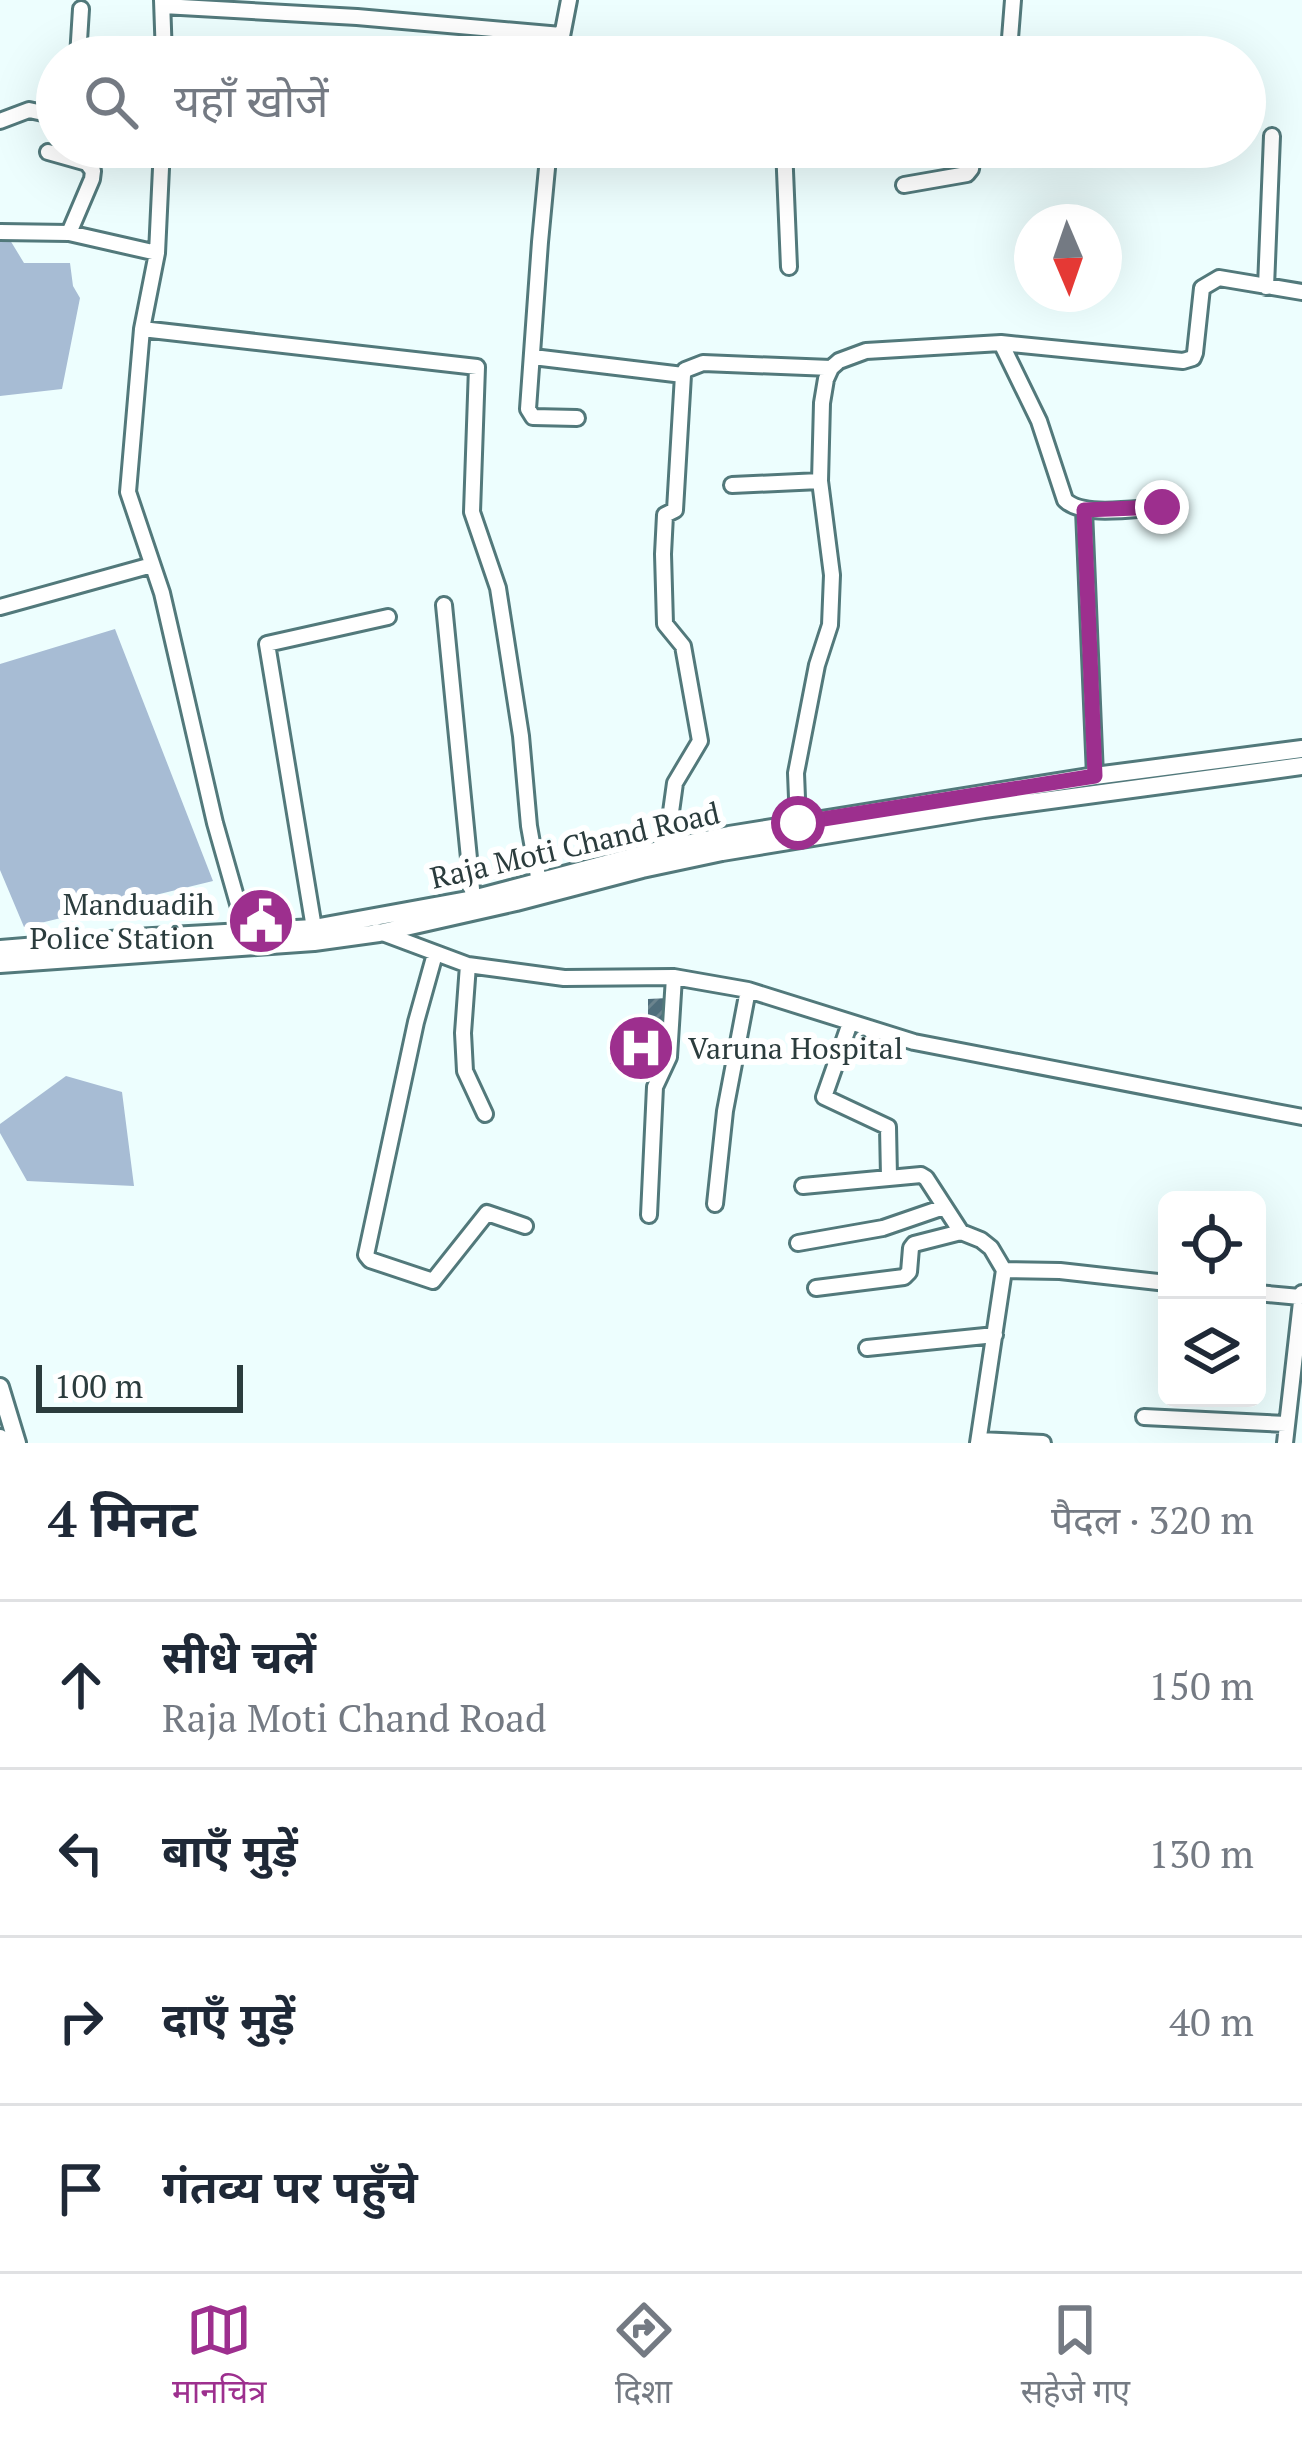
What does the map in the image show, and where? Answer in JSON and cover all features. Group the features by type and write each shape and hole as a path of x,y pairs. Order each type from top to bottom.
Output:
{"main road":[{"name":"Raja Moti Chand Road","path":"0,949 314,928 472,899 666,848 798,823 1302,748"},
{"path":"0,964 380,933 722,852 984,809 1302,766"},
{"path":"0,1387 17,1443"}],"street":[{"path":"164,36 163,3 561,35 569,0"},
{"path":"1010,36 1013,0"},
{"path":"79,36 81,9"},
{"path":"0,121 36,112"},
{"path":"1267,287 1272,136"},
{"path":"69,233 92,179 91,168"},
{"path":"162,168 157,253 142,329 128,492 162,593 215,823 246,932"},
{"path":"547,168 530,415 577,418"},
{"path":"785,168 789,267"},
{"path":"904,185 967,174 970,168"},
{"path":"0,232 69,233 157,253"},
{"path":"798,823 796,773 817,665 830,625 832,575 820,481 822,403 831,368 866,351 1001,344 1183,361 1195,353 1202,288 1219,278 1302,292"},
{"path":"142,329 477,368 472,512 498,588 539,882"},
{"path":"1001,344 1039,421 1070,506 1084,510 1162,507"},
{"path":"533,357 683,375"},
{"path":"666,848 675,783 700,741 683,646 665,624 662,554 665,515 675,510 683,375 703,364 831,368"},
{"path":"731,485 820,481"},
{"path":"1084,510 1095,776"},
{"path":"0,607 152,566"},
{"path":"444,605 472,899"},
{"path":"314,928 267,644 388,616"},
{"path":"364,919 380,933 468,965 563,978 674,977 748,990 914,1042 1302,1117"},
{"path":"435,954 365,1255 433,1281 487,1214 525,1226"},
{"path":"468,965 463,1033 466,1071 485,1114"},
{"path":"650,1215 655,1087 669,1057 674,977"},
{"path":"716,1204 725,1111 748,990"},
{"path":"850,1023 824,1097 888,1127 889,1177"},
{"path":"803,1186 926,1178 961,1232 991,1248 1004,1270 979,1441 1042,1443"},
{"path":"798,1243 883,1228 944,1207"},
{"path":"816,1288 904,1277 914,1244 961,1232"},
{"path":"1004,1270 1158,1282"},
{"path":"1266,1293 1301,1295 1285,1443"},
{"path":"867,1348 995,1335"},
{"path":"1144,1417 1286,1424"}],"water":[{"path":"10,240 24,263 70,263 80,298 62,389 0,396 0,241"},
{"path":"115,629 213,881 24,927 0,870 0,664"},
{"path":"66,1076 122,1092 134,1186 27,1181 0,1133 0,1124"}],"building":[{"path":"668,998 669,1029 648,1024 648,999"},
{"path":"611,1036 654,1037 654,1065 610,1064"}],"place":[{"name":"Manduadih Police Station","path":"261,921"},
{"name":"Varuna Hospital","path":"641,1048"}],"route":[{"path":"798,823 1095,776 1084,510 1162,507"}]}
